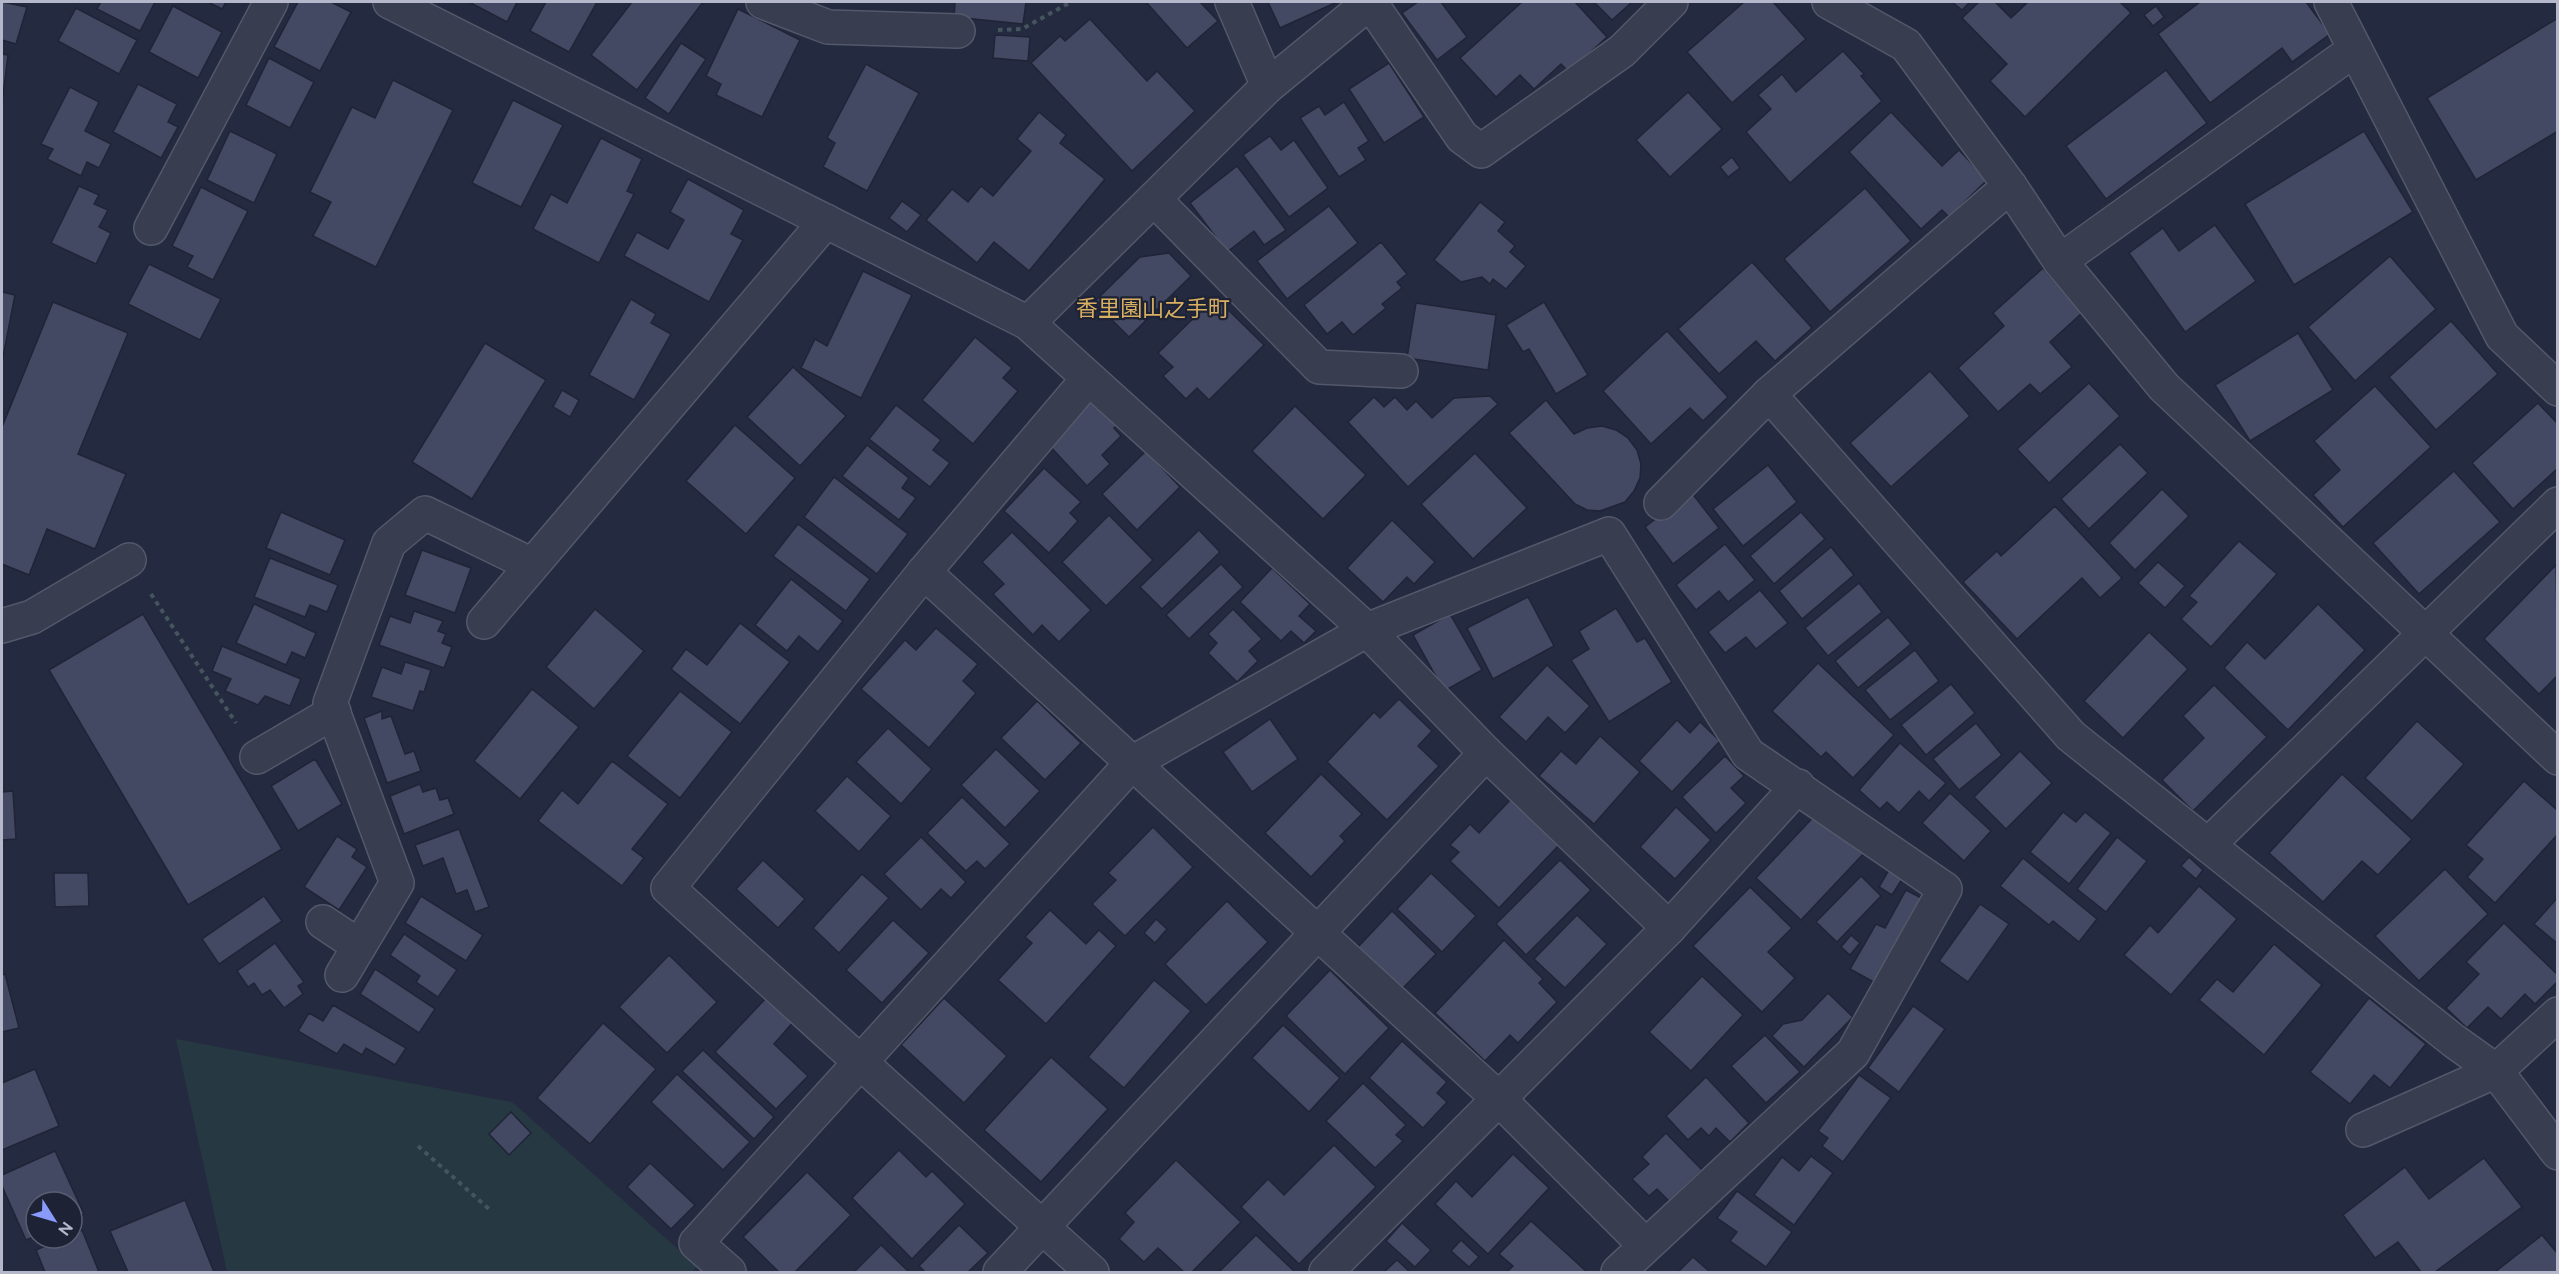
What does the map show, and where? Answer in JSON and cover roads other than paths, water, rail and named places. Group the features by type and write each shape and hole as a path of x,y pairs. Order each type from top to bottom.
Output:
{"street":[{"path":"151,228 271,2"},
{"path":"763,2 828,27 958,32"},
{"path":"1232,2 1268,86"},
{"path":"1028,323 1268,86 1370,2 1462,137 1481,150 1622,51 1671,2"},
{"path":"1828,2 1906,45 2010,186 2060,261 2164,387 2558,758"},
{"path":"2331,2 2502,336 2558,389"},
{"path":"396,3 1028,323 1367,630 1486,753 1669,928"},
{"path":"2060,261 2354,50"},
{"path":"1661,503 1769,394 2010,186"},
{"path":"1154,199 1319,366 1401,371"},
{"path":"484,622 826,221"},
{"path":"1088,379 924,572 668,888 1092,1272"},
{"path":"1769,394 2071,735 2454,1041 2496,1071 2558,1153"},
{"path":"2208,845 2558,504"},
{"path":"342,975 397,883 330,703 389,543 425,513 532,565"},
{"path":"729,1272 696,1243 1132,763 1367,630 1608,534 1621,541 1748,753 1945,889 1853,1053 1618,1272"},
{"path":"2,626 32,617 129,560"},
{"path":"924,572 1498,1098 1645,1245"},
{"path":"257,757 334,712"},
{"path":"1000,1272 1486,753"},
{"path":"1326,1272 1669,928 1798,786"},
{"path":"323,922 360,946"},
{"path":"2363,1130 2496,1071 2558,1014"}],"district":[{"name":"香里園山之手町","path":"1153,308"}]}
